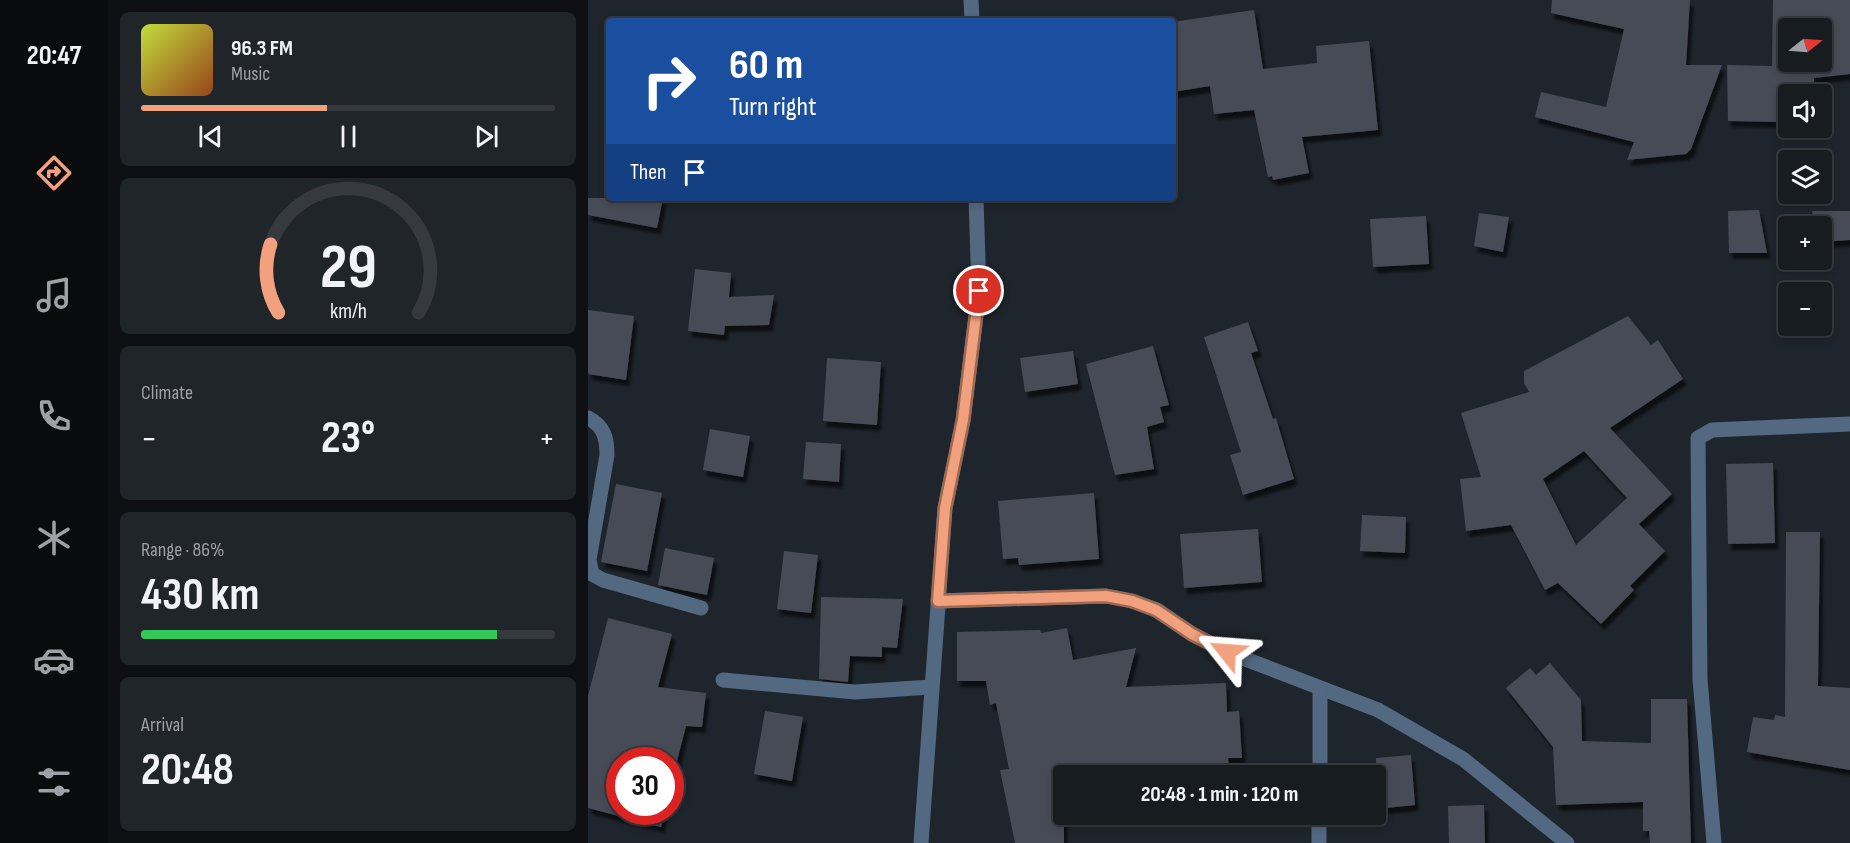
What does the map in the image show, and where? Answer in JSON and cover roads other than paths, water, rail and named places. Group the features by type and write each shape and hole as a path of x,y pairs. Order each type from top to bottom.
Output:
{"street":[{"path":"971,0 972,18"},
{"path":"921,843 945,508 963,420 979,291 976,201"},
{"path":"588,418 596,422 607,437 607,455 589,560 592,574 603,580 701,608"},
{"path":"1714,843 1700,679 1698,438 1712,430 1850,424"},
{"path":"938,601 1106,596 1132,601 1156,610 1192,634 1227,652 1320,690 1378,710 1433,740 1498,786 1567,843"},
{"path":"723,680 855,692 931,687"},
{"path":"1320,690 1320,765"},
{"path":"1319,825 1319,843"}]}
